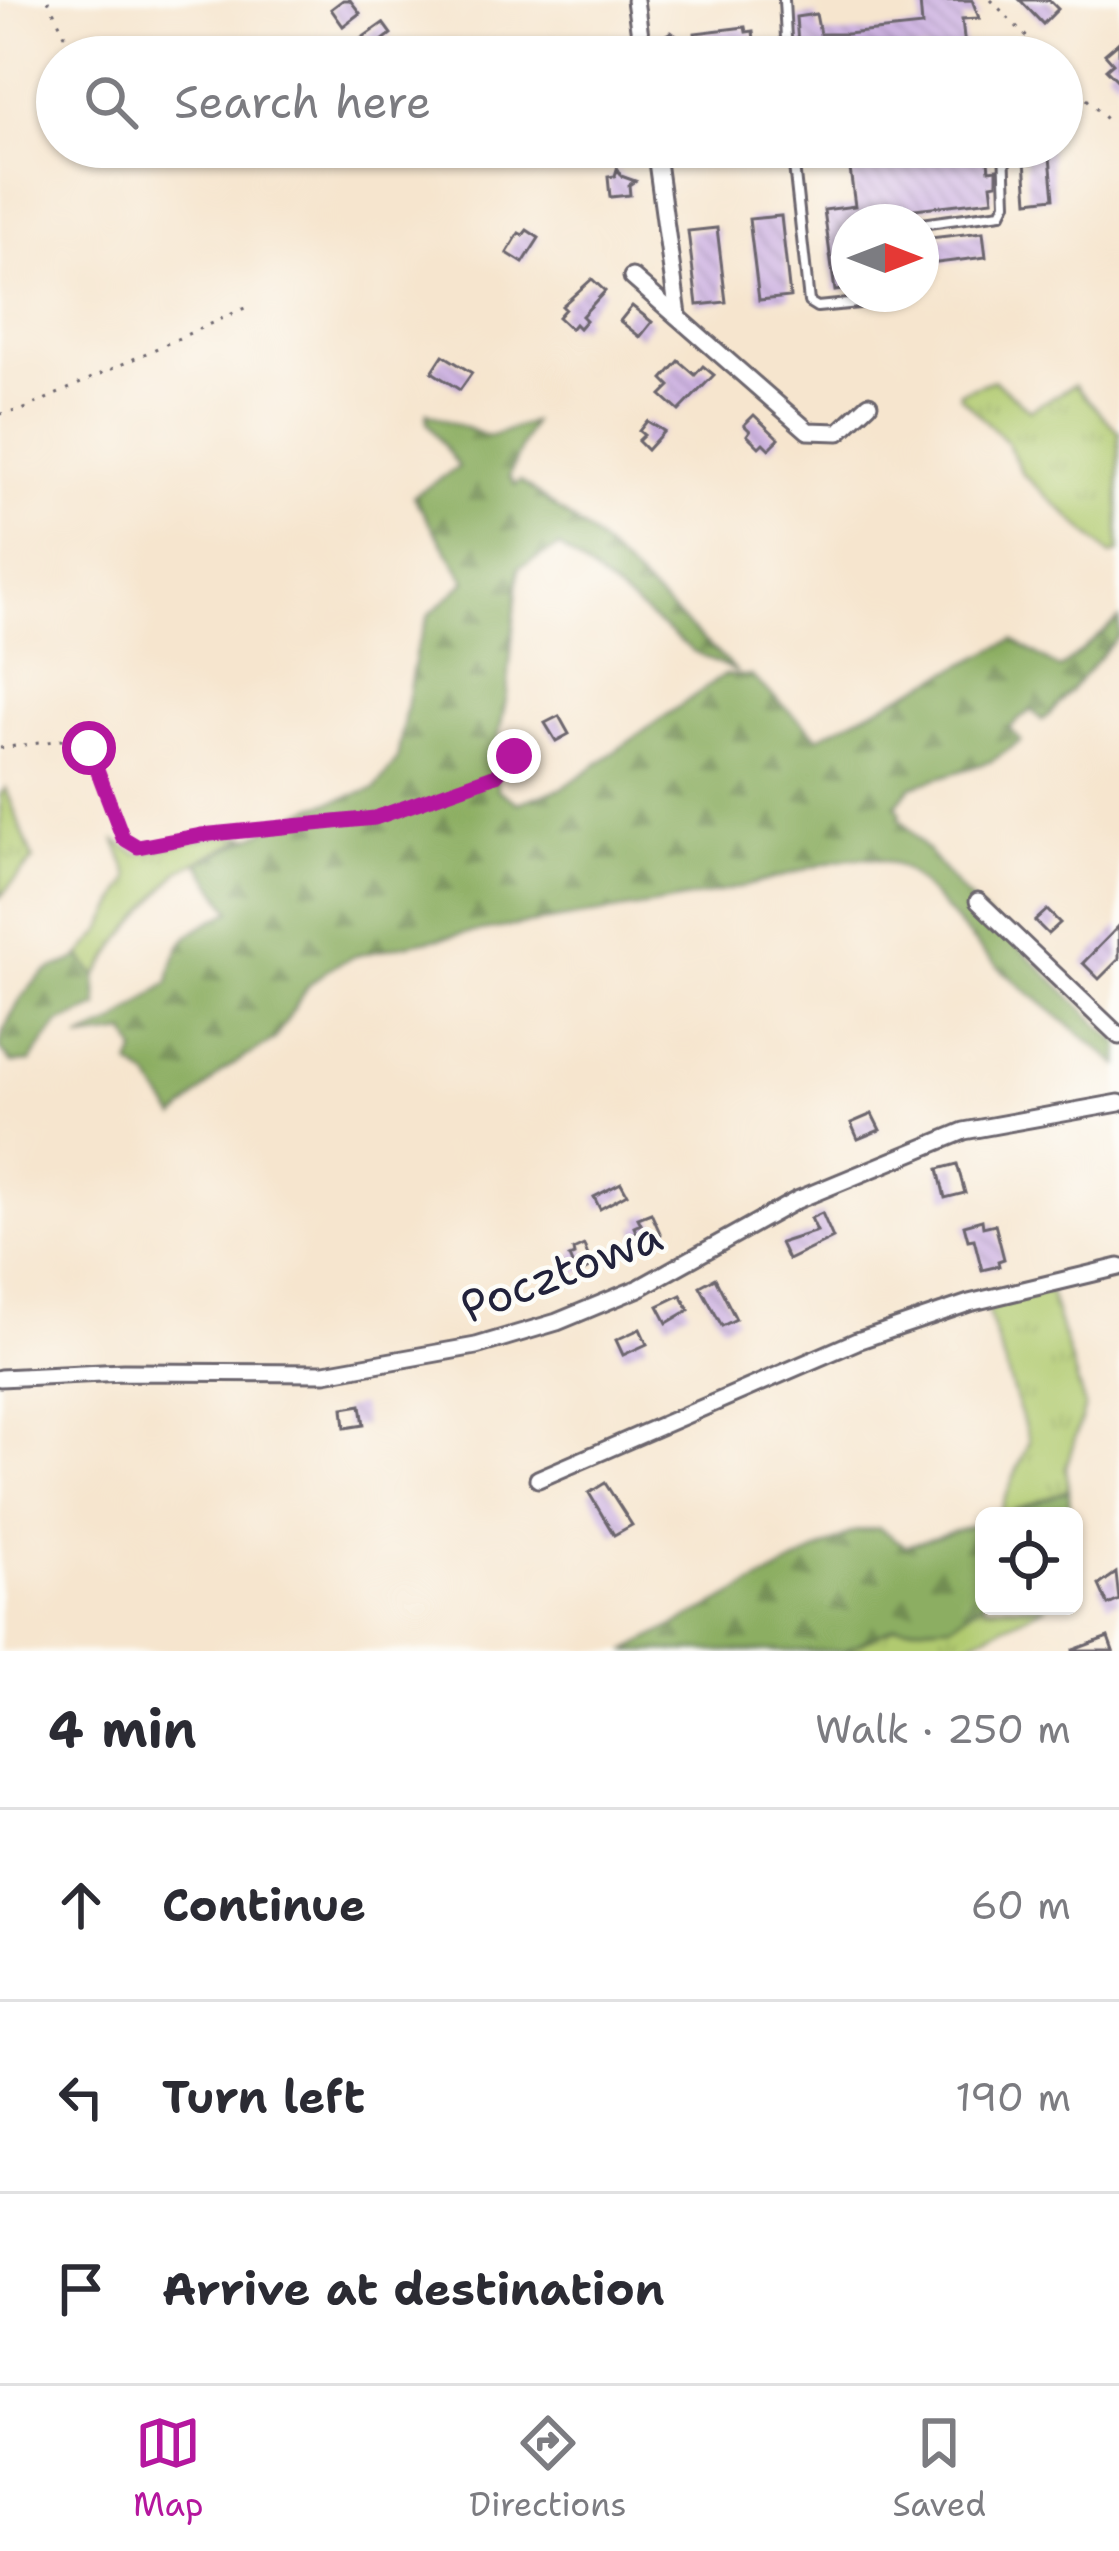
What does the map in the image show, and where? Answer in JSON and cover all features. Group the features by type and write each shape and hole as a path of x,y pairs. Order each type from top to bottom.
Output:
{"street":[{"path":"635,0 640,36"},
{"path":"658,168 678,315"},
{"path":"632,277 808,431 839,432 869,404"},
{"path":"978,902 1119,1036"},
{"name":"Pocztowa","path":"0,1378 123,1372 325,1373 476,1346 557,1322 639,1288 797,1200 964,1131 1119,1103"},
{"path":"538,1479 857,1341 969,1303 1119,1267"}],"lane":[{"path":"784,0 786,36"},
{"path":"793,168 809,302 831,306"},
{"path":"939,222 1005,209 1004,168"}],"path":[{"path":"48,0 66,36"},
{"path":"991,0 1026,36"},
{"path":"1083,94 1106,118"},
{"path":"0,414 22,410 249,306"},
{"path":"0,748 70,740 89,748 123,838 138,847 218,832 375,818 496,775 514,756"}],"green space":[{"path":"994,380 1030,410 1074,385 1119,432 1119,552 1111,555 1022,473 1007,442 960,396 960,392"},
{"path":"427,413 489,437 532,422 509,476 515,485 520,481 588,532 737,672 693,651 560,547 519,567 507,695 494,758 498,790 518,803 563,788 724,675 751,676 818,737 1013,640 1060,669 1119,619 1119,635 1050,714 1042,720 1031,710 1009,728 1021,741 992,761 912,786 896,805 899,817 960,890 1119,1044 1119,1065 1001,969 911,875 887,861 870,858 836,861 666,902 355,956 329,968 308,986 274,1040 221,1072 176,1118 148,1077 130,1065 136,1051 127,1033 79,1039 116,1022 169,982 181,944 231,911 199,863 311,808 375,789 397,760 416,650 429,615 466,581 413,496 459,467 427,422"},
{"path":"6,788 33,860 0,897 0,795"},
{"path":"217,836 248,836 179,871 96,977 80,956 101,932 130,878 116,841 137,854"},
{"path":"80,956 96,977 98,1007 59,1023 30,1062 12,1063 0,1049 16,1008 45,973"},
{"path":"1049,1290 1085,1407 1066,1467 1069,1490 1023,1507 1002,1507 1029,1441 986,1306"},
{"path":"1069,1490 1070,1507 1025,1507"},
{"path":"975,1525 975,1607 951,1624 895,1627 843,1651 626,1651 853,1532 879,1528 906,1546"},
{"path":"975,1607 975,1615 1028,1615 950,1651 843,1651 895,1627 951,1624"}],"building":[{"path":"350,0 360,13 343,26 331,9"},
{"path":"972,0 979,18 962,19 964,36 797,36 796,17 816,14 820,34 922,26 920,1"},
{"path":"1020,0 1049,0 1058,9 1043,24"},
{"path":"383,23 391,34 388,36 365,36"},
{"path":"745,27 754,36 695,36"},
{"path":"1119,42 1119,82 1106,69 1113,63 1105,54"},
{"path":"850,168 997,169 997,183 991,184 993,200 939,206 855,204"},
{"path":"1026,168 1051,168 1054,198 1028,201"},
{"path":"617,169 621,176 635,181 629,185 630,195 610,197 608,177 615,176"},
{"path":"831,209 831,262 824,210"},
{"path":"781,216 790,297 759,300 749,219"},
{"path":"717,228 726,302 697,305 688,231"},
{"path":"527,230 539,238 523,263 507,253 519,233"},
{"path":"983,232 986,257 939,263 939,237"},
{"path":"592,279 605,291 582,316 586,320 579,328 575,324 571,329 558,317 565,309 562,306"},
{"path":"632,306 652,322 640,337 620,321"},
{"path":"443,355 472,373 460,390 432,372"},
{"path":"679,361 695,375 703,366 714,375 679,411 661,395 670,386 663,379"},
{"path":"754,415 779,439 769,449 763,443 759,447 747,435 750,431 744,425"},
{"path":"647,421 664,431 647,450 638,441"},
{"path":"559,716 569,734 556,741 545,723"},
{"path":"1047,910 1060,923 1048,934 1035,921"},
{"path":"1119,926 1119,959 1099,979 1083,963"},
{"path":"872,1114 880,1130 858,1139 851,1123"},
{"path":"957,1164 965,1193 945,1198 938,1169"},
{"path":"621,1183 627,1194 600,1209 594,1197"},
{"path":"651,1213 661,1235 641,1244 634,1227 641,1224 638,1218"},
{"path":"822,1213 833,1238 788,1260 780,1243 817,1231 811,1218"},
{"path":"982,1220 983,1227 995,1224 1004,1259 998,1261 999,1266 982,1270 974,1239 968,1240 964,1225"},
{"path":"584,1245 592,1267 576,1274 569,1257"},
{"path":"715,1278 736,1319 722,1326 700,1286"},
{"path":"681,1295 689,1310 667,1323 658,1306"},
{"path":"640,1329 647,1344 623,1355 616,1340"},
{"path":"361,1405 364,1425 345,1428 343,1408"},
{"path":"605,1483 632,1525 614,1535 589,1493"},
{"path":"1116,1573 1119,1600 1108,1605 1099,1585"},
{"path":"1108,1637 1113,1651 1073,1651 1073,1650"}],"route":[{"path":"89,748 123,838 138,847 201,835 375,818 496,775 514,756"}]}
